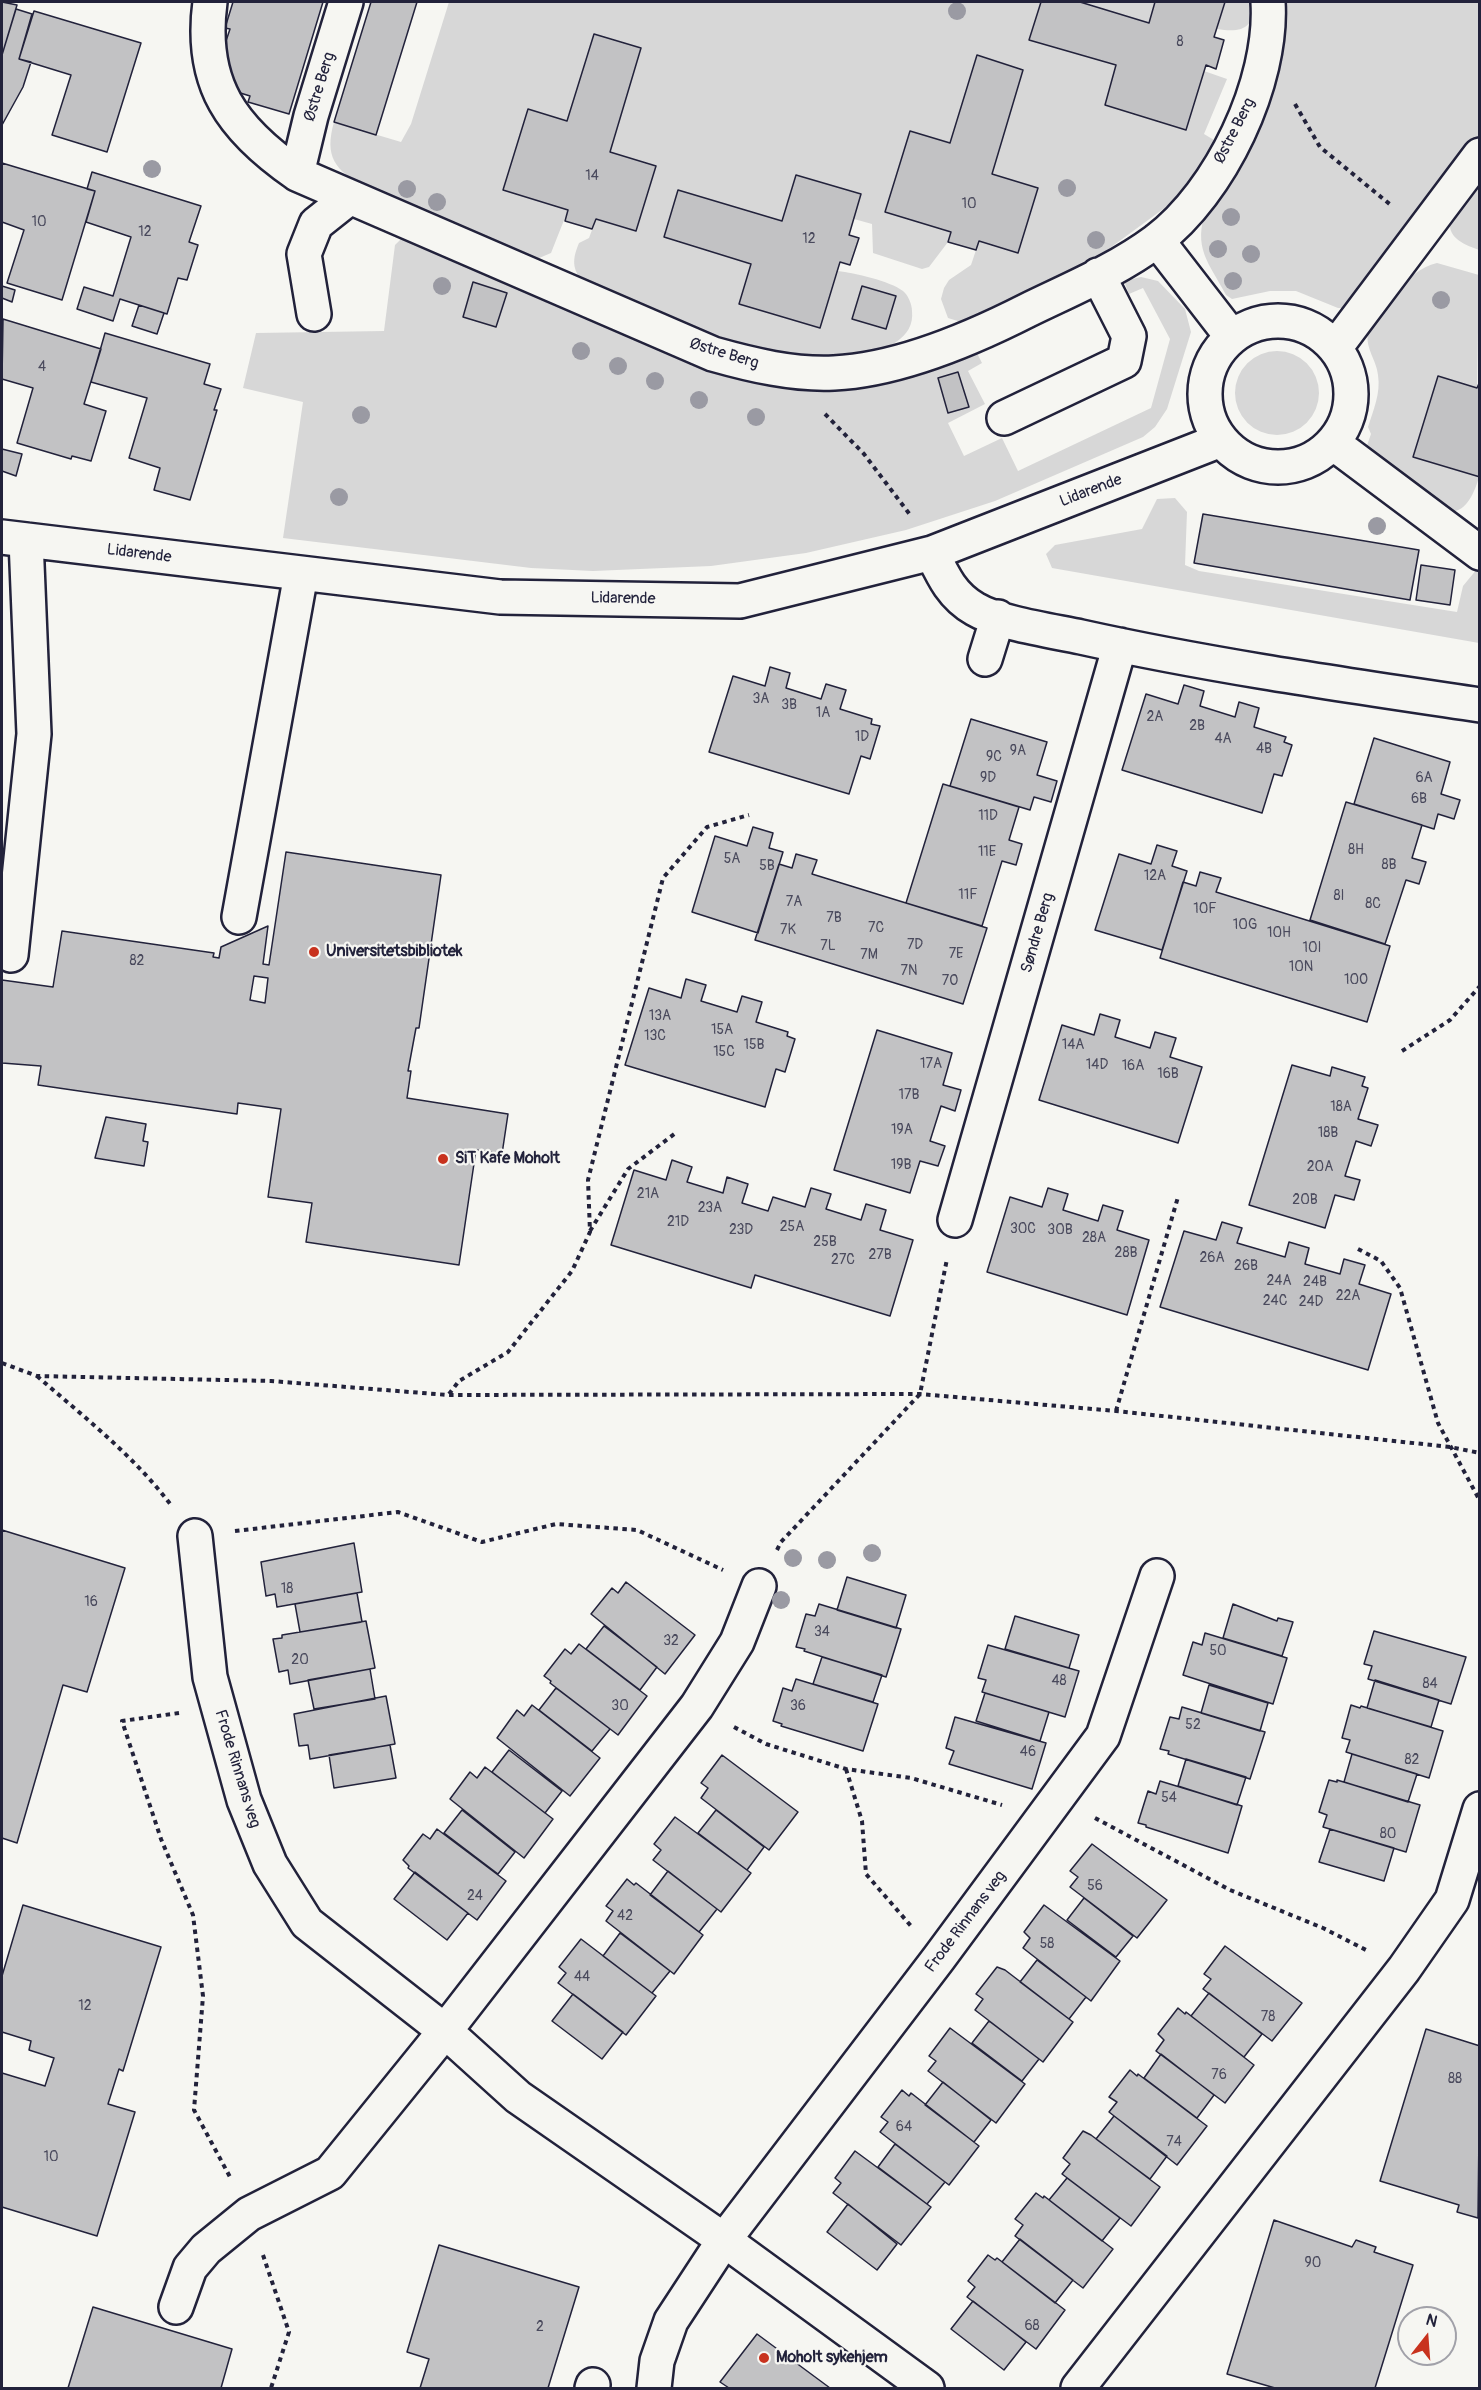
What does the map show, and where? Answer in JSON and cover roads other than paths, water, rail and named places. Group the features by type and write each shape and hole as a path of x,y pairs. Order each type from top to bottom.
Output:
{"street":[{"name":"Østre Berg","path":"210,2 208,47 221,98 253,140 297,174 713,354 773,368 834,373 928,353 975,337 1098,275 1156,240 1188,210 1228,151 1256,91 1265,52 1268,2"},
{"name":"Østre Berg","path":"297,174 310,116 346,2"},
{"path":"1335,348 1479,155"},
{"path":"314,314 304,254 316,224 350,197"},
{"path":"1156,240 1232,337"},
{"path":"1004,418 1124,361 1129,336 1098,275"},
{"path":"1274,321 1297,323 1318,333 1335,348 1346,366 1351,386 1350,407 1344,426 1333,443 1316,457 1297,465 1276,468 1255,464 1236,455 1221,440 1209,420 1204,398 1207,375 1216,354 1232,337 1263,323 1274,321"},
{"name":"Lidarende","path":"14,539 500,597 741,601 932,553 1221,440"},
{"path":"1333,443 1479,553"},
{"path":"11,955 34,734 14,539"},
{"path":"932,553 946,582 958,597 977,611 998,617 1120,645 1479,705"},
{"path":"239,917 301,574"},
{"path":"985,659 998,617"},
{"name":"Søndre Berg","path":"955,1220 1120,645"},
{"name":"Frode Rinnans veg","path":"195,1536 210,1677 248,1811 270,1864 307,1923 445,2031 518,2097 724,2240 927,2388"},
{"name":"Frode Rinnans veg","path":"654,2388 657,2361 671,2321 724,2240 939,1958 1103,1736 1157,1576"},
{"path":"176,2307 190,2268 206,2249 249,2214 330,2173 445,2031 697,1706 737,1642 759,1586"},
{"path":"1078,2388 1404,1969 1452,1900 1479,1809"}],"place":[{"name":"Universitetsbibliotek","path":"314,952"},
{"name":"SiT Kafe Moholt","path":"443,1159"},
{"name":"Moholt sykehjem","path":"764,2358"}]}
